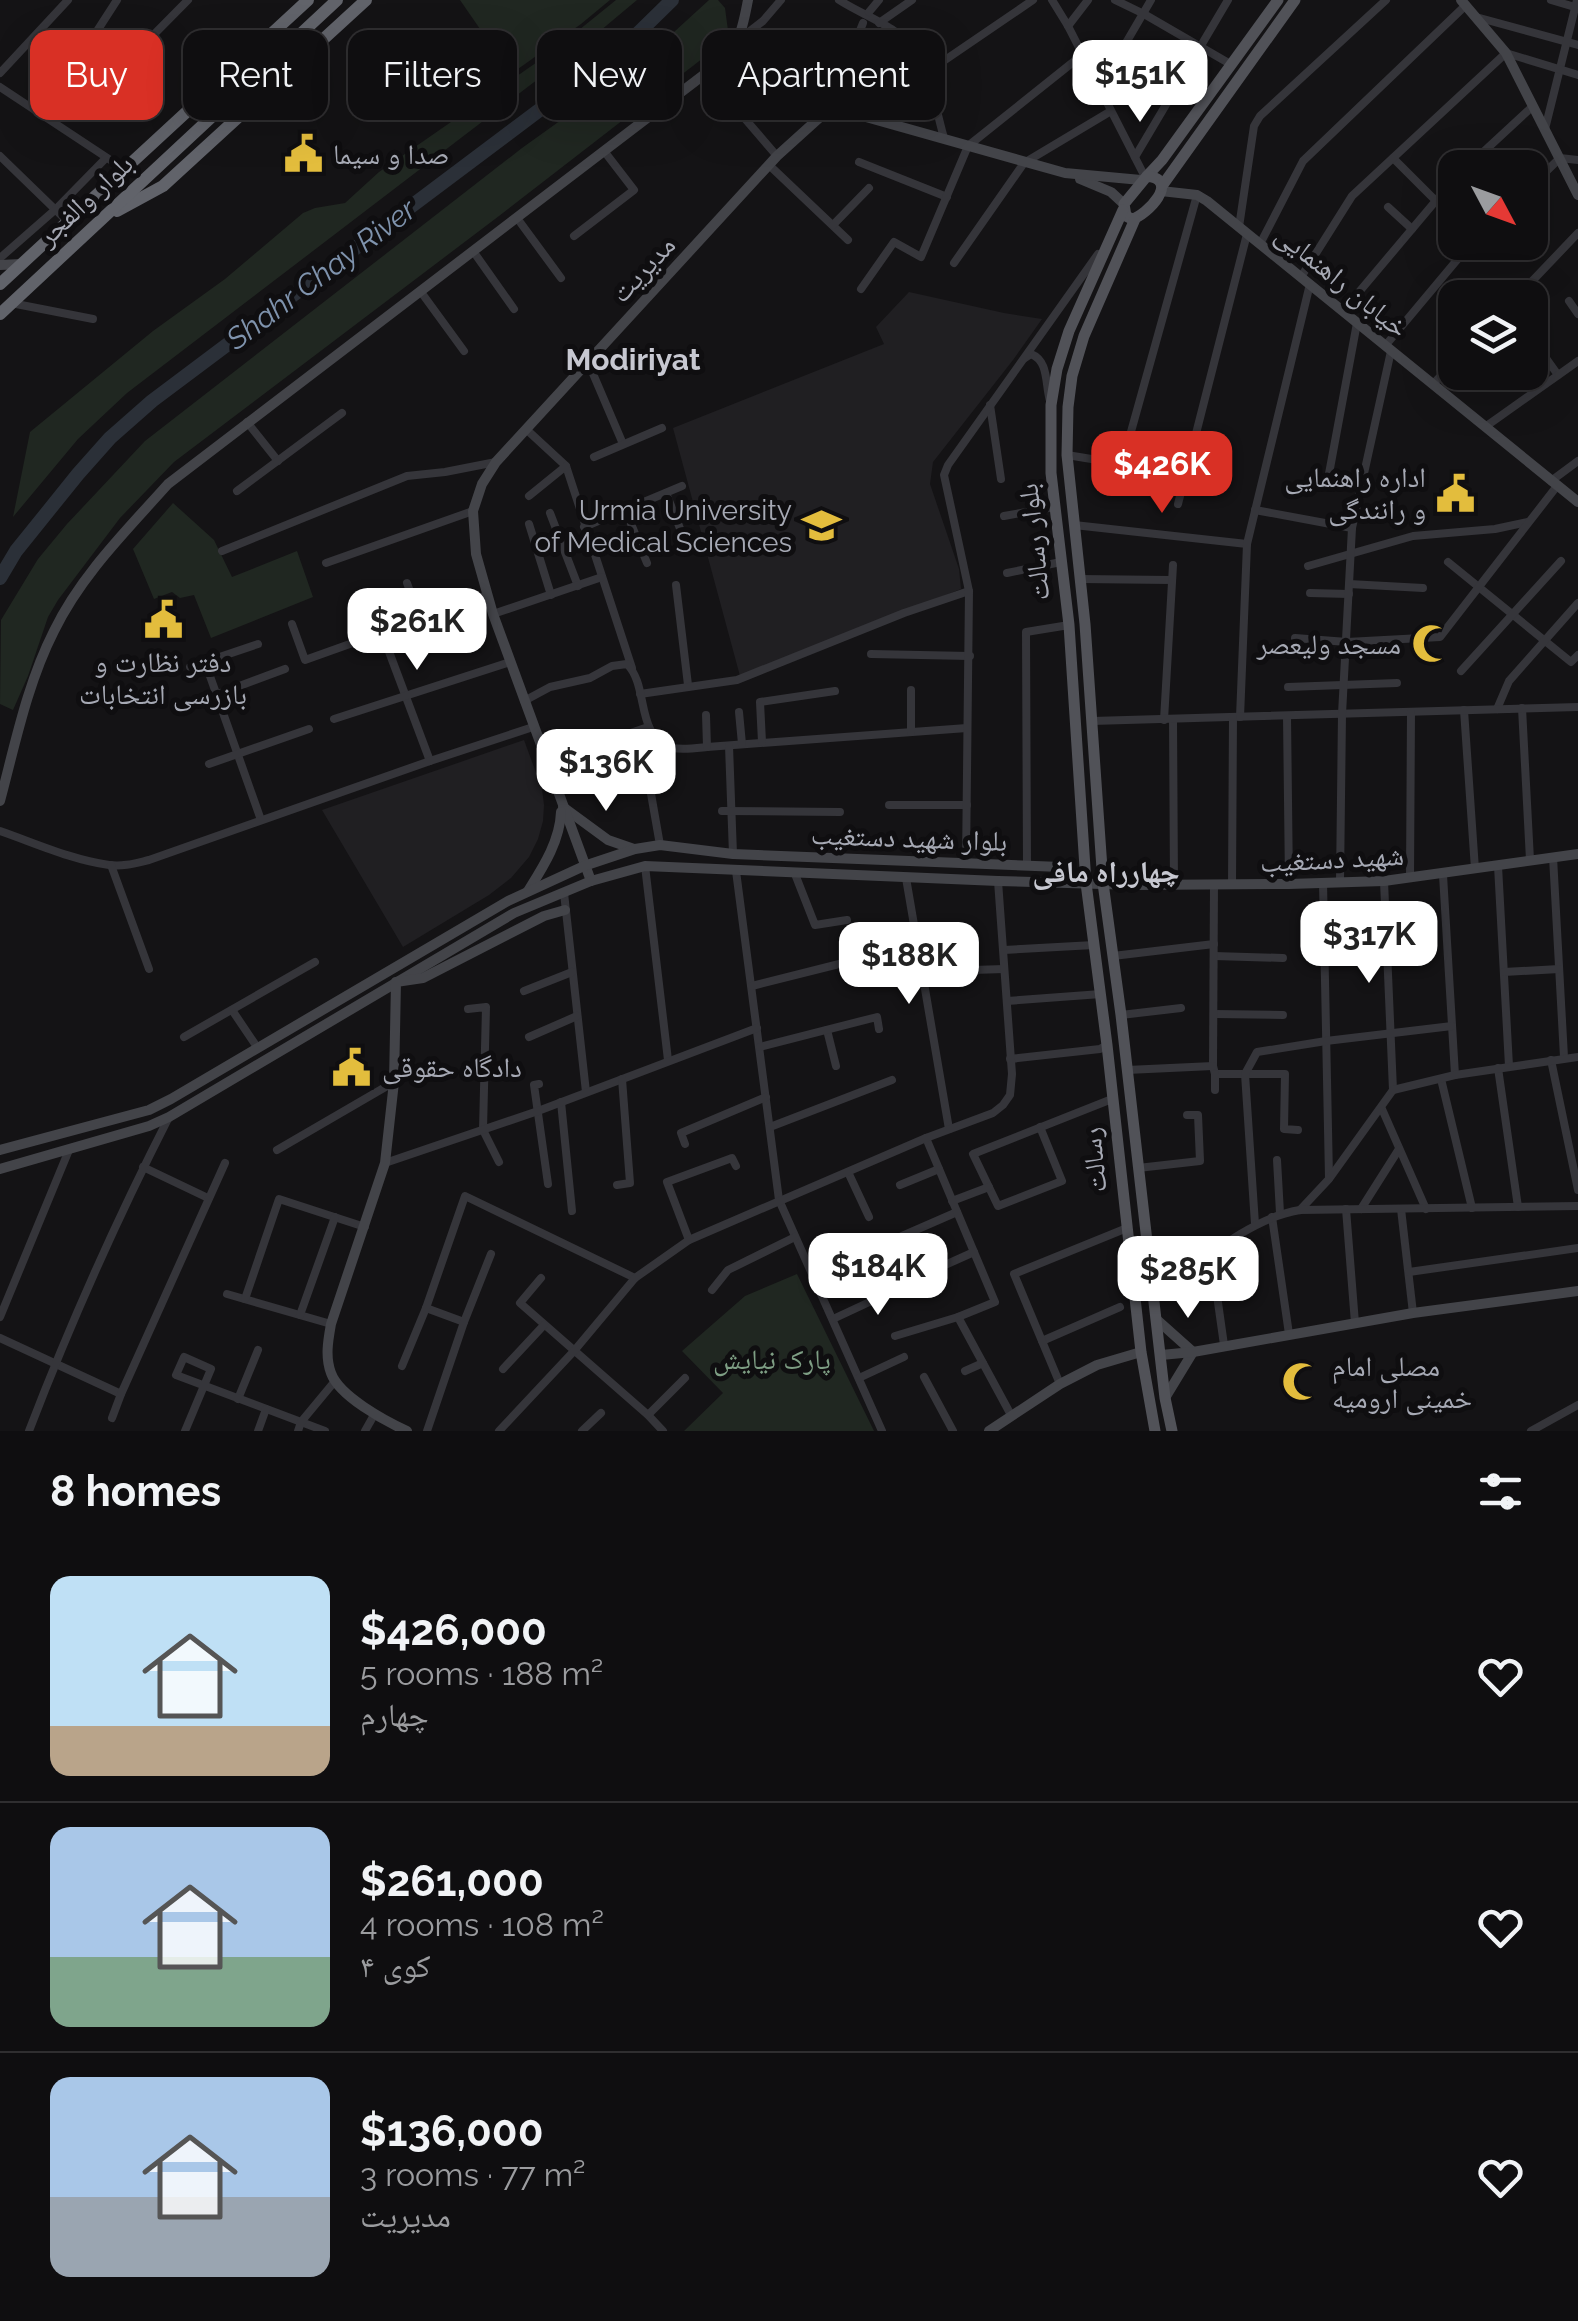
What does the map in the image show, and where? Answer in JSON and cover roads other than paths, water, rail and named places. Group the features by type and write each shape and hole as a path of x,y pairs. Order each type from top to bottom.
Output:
{"highway":[{"name":"بلوار والفجر","path":"0,284 308,0"},
{"name":"بلوار والفجر","path":"0,314 338,0"},
{"path":"101,219 163,186 366,0"}],"main road":[{"name":"بلوار رسالت","path":"1086,883 1069,626 1051,474 1051,405 1057,369 1069,330 1123,207 1162,160 1278,0"},
{"name":"بلوار رسالت","path":"1103,883 1067,456 1068,407 1076,362 1135,219 1175,171 1295,0"},
{"path":"1162,160 1166,170 1175,171"},
{"path":"1144,178 1156,177 1162,188"},
{"path":"1123,207 1126,216 1135,219"},
{"path":"1051,474 1068,473"},
{"path":"1069,626 1084,624"},
{"name":"رسالت","path":"1086,883 1141,1352 1155,1431"},
{"name":"رسالت","path":"1103,883 1172,1431"},
{"path":"1107,1045 1124,1042"}],"street":[{"path":"0,74 68,0"},
{"path":"98,30 117,0"},
{"path":"158,30 188,0"},
{"path":"743,30 748,0"},
{"path":"752,30 781,0"},
{"path":"838,0 891,29"},
{"path":"861,30 879,0"},
{"path":"879,23 912,0"},
{"path":"945,56 1033,0"},
{"path":"1052,0 1144,178 1065,173"},
{"path":"1068,26 1088,0"},
{"path":"1115,0 1232,65"},
{"path":"1099,89 1151,0"},
{"path":"1135,157 1228,0"},
{"path":"1178,504 1243,230 1254,126 1260,116 1386,0"},
{"path":"1545,129 1577,5 1550,0"},
{"path":"1260,244 1303,161 1464,3 1506,53 1578,195"},
{"path":"1476,16 1578,44"},
{"path":"1506,53 1578,75"},
{"path":"1232,885 1247,544 1305,280 1352,196 1506,53"},
{"path":"861,289 894,242 920,257 968,146 1082,55"},
{"path":"0,801 27,702 52,633 74,594 168,484 702,75"},
{"path":"0,87 30,108"},
{"path":"1485,150 1533,106"},
{"path":"954,263 1024,163 1111,110"},
{"path":"49,120 124,168"},
{"path":"744,120 773,160 848,240"},
{"name":"مدیریت","path":"591,882 487,596 476,554 474,512 482,484 496,462 773,160 817,120"},
{"path":"878,120 1065,173 1111,192 1123,207"},
{"path":"939,120 944,138"},
{"path":"574,236 634,190 604,151"},
{"path":"0,156 67,221"},
{"path":"0,261 106,158"},
{"path":"1393,158 1436,201"},
{"path":"1548,169 1560,158 1578,160"},
{"path":"858,162 947,197"},
{"path":"833,226 869,188"},
{"path":"1119,484 1196,195 1162,188"},
{"name":"خیابان راهنمایی","path":"1196,195 1578,502"},
{"path":"1342,311 1438,199"},
{"path":"1388,207 1412,229"},
{"path":"517,218 561,278"},
{"path":"1533,280 1578,234"},
{"path":"966,863 970,591 944,475 1108,240"},
{"path":"473,251 514,309"},
{"path":"1340,882 1342,714 1352,528 1388,348 1458,260"},
{"path":"0,261 22,264"},
{"path":"420,292 464,351"},
{"path":"1569,301 1578,314"},
{"path":"12,303 93,319"},
{"path":"1328,479 1357,322"},
{"path":"1022,361 1030,354 1043,363 1051,405"},
{"path":"1548,361 1558,375"},
{"path":"1485,426 1578,361"},
{"path":"588,362 624,444"},
{"path":"1432,384 1438,378"},
{"path":"990,406 1001,480"},
{"path":"237,492 342,414"},
{"path":"247,422 278,460"},
{"path":"594,457 662,428"},
{"path":"527,430 566,466 648,727 658,739 673,748 707,747 967,728"},
{"path":"1067,456 1122,464"},
{"path":"1294,638 1347,642 1440,637 1532,520 1554,483 1578,461"},
{"path":"222,552 407,476 496,462"},
{"path":"529,496 566,466"},
{"path":"584,527 682,486"},
{"path":"666,493 683,536"},
{"path":"1004,516 1054,506"},
{"path":"626,510 647,562"},
{"path":"1256,510 1352,528"},
{"path":"326,563 474,512"},
{"path":"550,513 578,586"},
{"path":"1308,566 1414,536 1495,529 1532,520"},
{"path":"528,524 551,595"},
{"path":"1074,526 1247,544"},
{"path":"1008,573 1062,562"},
{"path":"1448,562 1545,641 1575,658"},
{"path":"1461,671 1561,562"},
{"path":"1173,564 1168,719 1174,885"},
{"path":"493,614 602,577"},
{"path":"1079,578 1170,580"},
{"path":"407,583 420,619"},
{"path":"676,585 688,685"},
{"path":"1310,592 1423,588"},
{"path":"640,694 736,680 970,591"},
{"path":"292,624 305,660 487,596"},
{"path":"355,602 369,638"},
{"path":"1497,709 1510,682 1578,603"},
{"path":"1026,866 1026,632 1069,626"},
{"path":"382,633 430,761"},
{"path":"190,667 258,644"},
{"path":"871,654 970,656"},
{"path":"205,662 261,820"},
{"path":"334,720 510,662"},
{"path":"524,701 550,686 590,678 612,666 627,664 632,668"},
{"path":"194,703 285,669"},
{"path":"1288,687 1397,683"},
{"path":"911,690 911,732"},
{"path":"762,742 760,702 834,692"},
{"path":"1092,721 1578,707"},
{"path":"1522,708 1530,860"},
{"path":"1464,710 1474,869"},
{"path":"740,712 742,744"},
{"path":"1410,878 1411,712"},
{"path":"706,715 707,747"},
{"path":"1287,716 1289,884"},
{"path":"0,831 111,866 129,865 534,727"},
{"path":"619,737 648,727"},
{"path":"210,764 310,729"},
{"path":"729,746 727,811 779,1200 882,1431"},
{"path":"659,787 650,788 660,845"},
{"path":"889,805 967,806"},
{"path":"562,806 608,840 634,849"},
{"path":"528,892 553,845 562,806"},
{"path":"727,811 840,812"},
{"name":"بلوار شهید دستغیب","path":"0,1150 149,1110 508,901 584,866 634,849 660,845 733,854 1061,866 1086,883"},
{"name":"شهید دستغیب","path":"1086,883 1384,881 1578,854"},
{"path":"1553,857 1564,1058"},
{"path":"111,866 150,969"},
{"path":"645,866 668,1060"},
{"name":"بلوار شهید دستغیب","path":"0,1168 169,1117 514,912 645,866 1086,883"},
{"path":"1498,866 1509,1066"},
{"path":"795,874 815,925 847,920"},
{"path":"1443,874 1455,1076"},
{"path":"906,878 949,1129"},
{"path":"499,1431 635,1278 689,1240 999,1109 1010,1095 1012,1085 998,881"},
{"path":"1300,1210 1329,1178 1394,1090 1384,881"},
{"path":"1323,882 1329,1178"},
{"path":"1214,885 1215,1090"},
{"path":"564,893 586,1092"},
{"path":"407,1431 374,1416 335,1381 327,1349 331,1324 385,1163 394,1082 396,982 423,978 544,916 566,910"},
{"path":"1369,932 1423,929"},
{"path":"1113,956 1214,944"},
{"path":"1004,950 1094,945"},
{"path":"752,986 867,957 865,948"},
{"path":"971,951 973,970 1004,969"},
{"path":"1370,961 1422,959 1422,952"},
{"path":"1214,956 1283,958"},
{"path":"184,1037 315,962"},
{"path":"1504,972 1559,969"},
{"path":"524,991 572,972"},
{"path":"1007,1002 1101,994"},
{"path":"468,1009 486,1007 483,1130 500,1162"},
{"path":"1122,1015 1181,1008"},
{"path":"232,1010 257,1047"},
{"path":"1214,1014 1283,1015"},
{"path":"530,1037 577,1016"},
{"path":"760,1047 878,1017 880,1029"},
{"path":"1255,1224 1245,1074 1256,1052 1452,1026"},
{"path":"385,1163 538,1111 757,1028"},
{"path":"827,1030 836,1066"},
{"path":"1010,1058 1100,1049 1107,1045"},
{"path":"1394,1090 1509,1066 1578,1057"},
{"path":"1551,1060 1578,1190"},
{"path":"1498,1068 1518,1207"},
{"path":"1127,1070 1285,1074 1284,1130 1298,1130"},
{"path":"618,1185 630,1183 622,1079"},
{"path":"1441,1079 1472,1208"},
{"path":"770,1127 892,1080"},
{"path":"277,1150 394,1082"},
{"path":"539,1084 534,1085 548,1184"},
{"path":"685,1144 682,1133 766,1097"},
{"path":"1040,1127 1062,1181 998,1206 973,1154 1040,1127 1112,1098"},
{"path":"562,1102 572,1211"},
{"path":"1382,1109 1426,1208"},
{"path":"1138,1168 1200,1160 1198,1115 1187,1114"},
{"path":"29,1431 143,1167 169,1117"},
{"path":"895,1336 958,1318 995,1302 926,1138"},
{"path":"1362,1208 1400,1149"},
{"path":"0,1317 69,1150"},
{"path":"689,1240 667,1182 732,1158 736,1166"},
{"path":"1277,1160 1276,1215 1289,1334"},
{"path":"112,1418 226,1163"},
{"path":"143,1167 208,1198"},
{"path":"900,1185 939,1169"},
{"path":"848,1172 869,1217"},
{"path":"952,1201 989,1187"},
{"path":"402,1366 465,1196 635,1278"},
{"path":"245,1299 280,1199 365,1227"},
{"path":"1154,1296 1255,1224 1276,1215 1300,1210 1362,1208 1578,1206"},
{"path":"1346,1209 1355,1323"},
{"path":"1401,1209 1413,1313"},
{"path":"902,1236 957,1212"},
{"path":"300,1315 336,1217"},
{"path":"1060,1384 1014,1274 1127,1228"},
{"path":"712,1290 728,1270 795,1237"},
{"path":"813,1276 891,1242"},
{"path":"1409,1272 1578,1248"},
{"path":"925,1274 974,1252"},
{"path":"427,1431 491,1254"},
{"path":"1149,1254 1189,1271"},
{"path":"1213,1267 1224,1346"},
{"path":"541,1278 520,1303 662,1431"},
{"path":"832,1319 908,1284"},
{"path":"1161,1355 1413,1313 1578,1292"},
{"path":"227,1294 331,1324"},
{"path":"1042,1340 1120,1307"},
{"path":"426,1308 464,1322"},
{"path":"958,1318 1011,1415"},
{"path":"1156,1319 1193,1352"},
{"path":"503,1369 544,1324"},
{"path":"0,1338 121,1394"},
{"path":"238,1399 258,1350"},
{"path":"989,1431 1002,1427 1011,1415 1060,1384 1098,1365 1141,1352"},
{"path":"1165,1398 1193,1352"},
{"path":"859,1378 904,1356"},
{"path":"185,1431 204,1386 211,1369 184,1357 176,1375 204,1386 238,1399 266,1409 300,1426 325,1431"},
{"path":"965,1370 983,1363"},
{"path":"648,1415 685,1378"},
{"path":"924,1378 953,1431"},
{"path":"300,1426 335,1381"},
{"path":"1531,1431 1578,1405"},
{"path":"258,1431 266,1409"},
{"path":"582,1431 601,1413"},
{"path":"365,1431 374,1416"},
{"path":"1552,1419 1560,1431"}],"waterway":[{"name":"Shahr Chay River","path":"0,578 16,551 78,474 110,438 152,401 626,45 672,0"}],"place":[{"name":"صدا و سیما","path":"303,154"},
{"name":"اداره راهنمایی و رانندگی","path":"1456,493"},
{"name":"Urmia University of Medical Sciences","path":"822,526"},
{"name":"دفتر نظارت و بازرسی انتخابات","path":"163,619"},
{"name":"مسجد ولیعصر","path":"1431,644"},
{"name":"دادگاه حقوقی","path":"352,1067"},
{"name":"مصلی امام خمینی ارومیه","path":"1302,1382"}],"district":[{"name":"Modiriyat","path":"633,359"},
{"name":"چهارراه مافی","path":"1106,871"}],"park label":[{"name":"پارک نیایش","path":"772,1359"}]}
